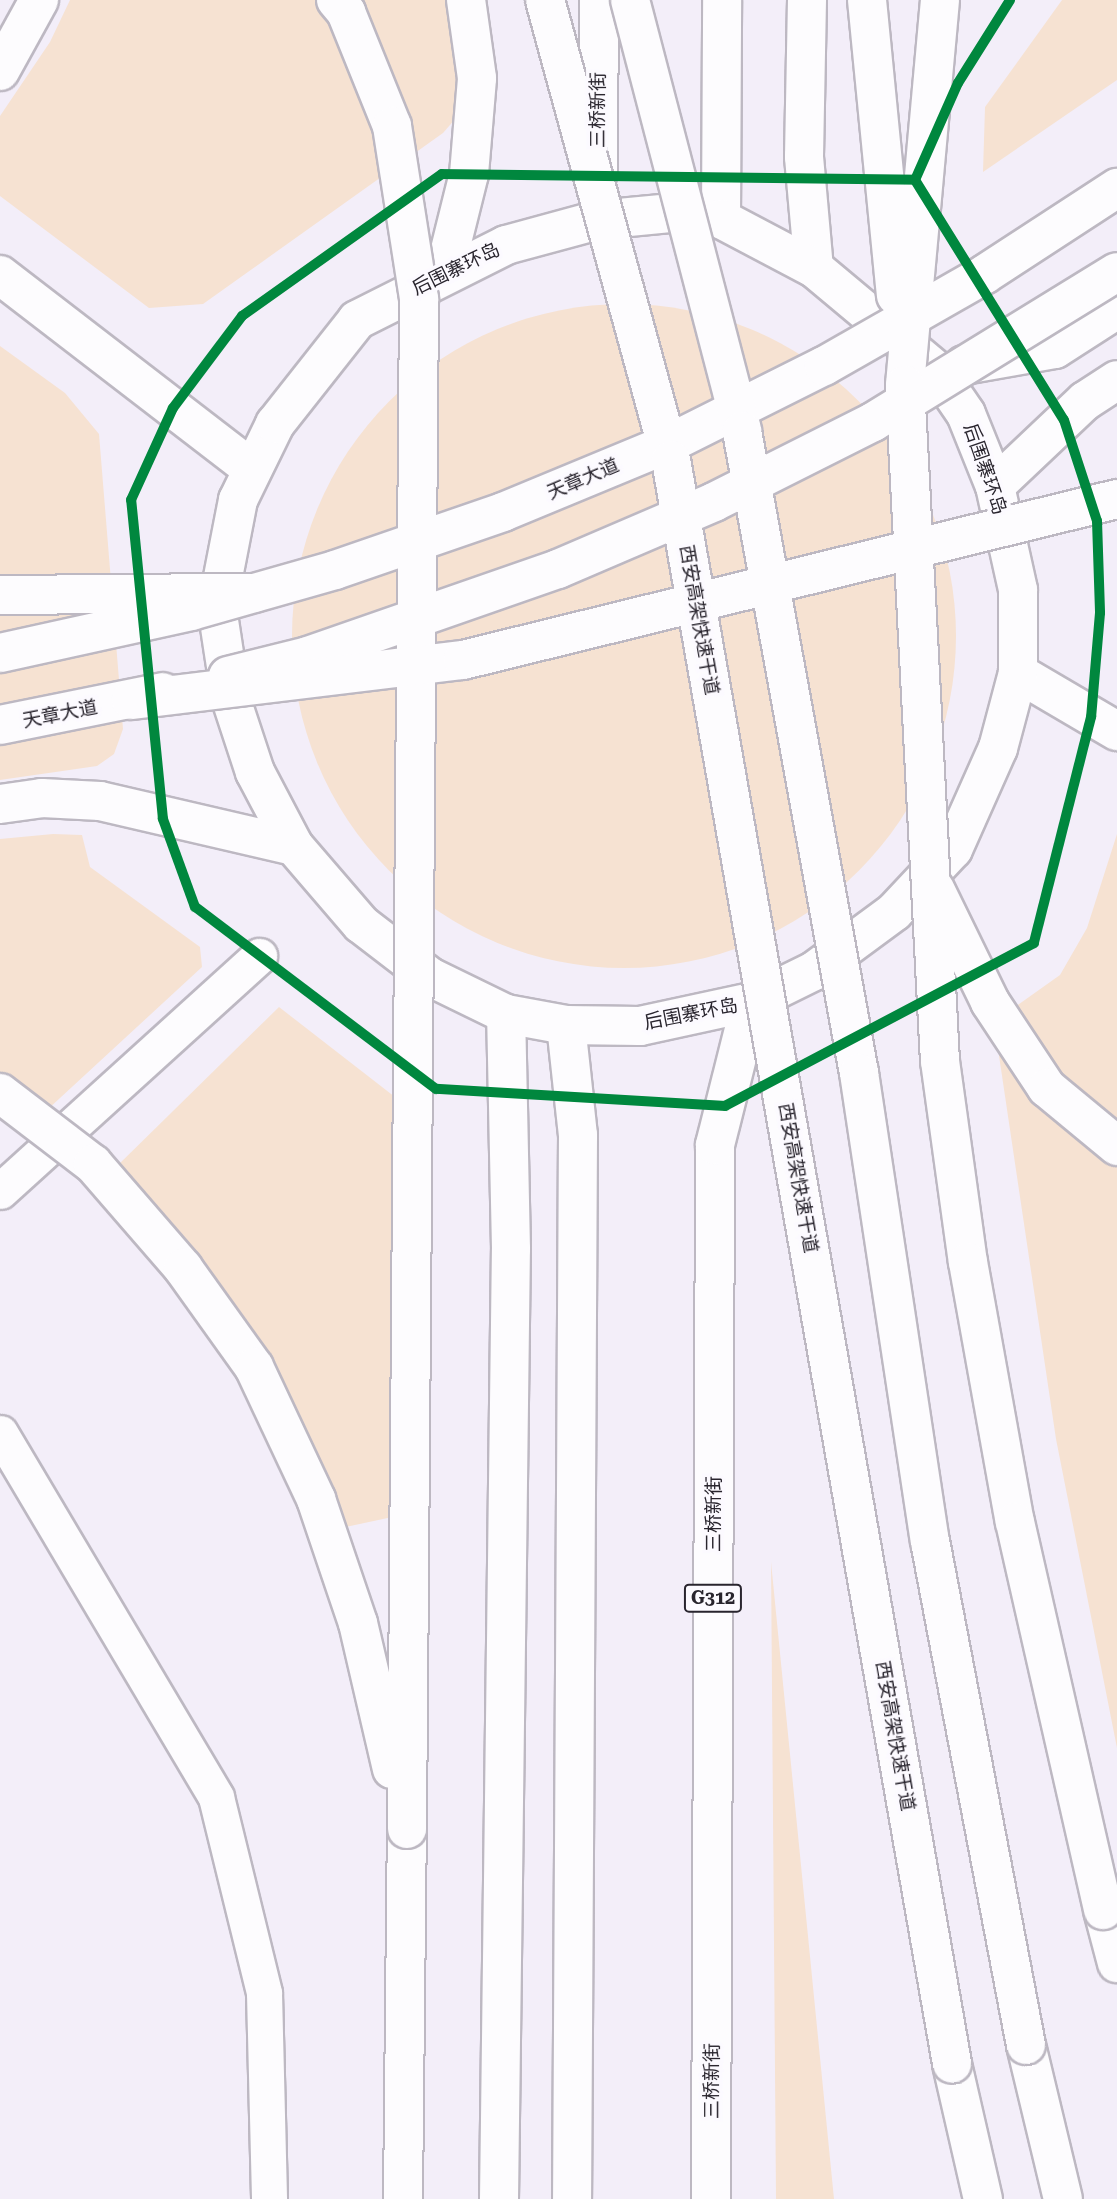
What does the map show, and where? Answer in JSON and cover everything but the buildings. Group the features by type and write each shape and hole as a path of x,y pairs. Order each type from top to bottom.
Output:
{"main road":[{"path":"0,71 38,0"},
{"path":"335,0 346,12 392,126 419,299 403,2199"},
{"path":"444,274 469,174 477,78 466,0"},
{"name":"西安高架快速干道","path":"545,0 671,460 952,2064 983,2199"},
{"name":"三桥新街","path":"598,220 599,0"},
{"path":"630,0 742,431 859,1073 930,1541 1026,2045 1063,2199"},
{"path":"720,219 722,0"},
{"path":"807,0 804,157 814,268"},
{"path":"867,0 920,378"},
{"path":"940,0 920,378 926,872 940,1060 968,1262 1015,1522 1117,1963"},
{"name":"天章大道","path":"0,653 254,593 503,512 674,441 824,366 985,274 1117,188"},
{"name":"后围寨环岛","path":"691,211 720,219 814,268 920,378 965,414 995,486 1018,590 1017,673 999,748 953,849 894,912 814,971 751,1002 640,1026 566,1025 506,1014 430,977 360,924 294,846 255,772 231,699 217,608 238,500 251,468 309,377 357,320 506,245 598,220 691,211"},
{"name":"天章大道","path":"0,725 131,700 308,656 558,569 702,507 873,422 1117,272"},
{"path":"0,275 251,468"},
{"path":"920,378 1055,349 1117,309"},
{"path":"995,486 1085,401 1117,380"},
{"path":"131,700 463,660 1117,499"},
{"path":"0,595 254,593"},
{"path":"1017,673 1117,731"},
{"path":"0,804 42,798 100,802 294,846"},
{"path":"926,872 990,1002 1047,1088 1117,1146"},
{"name":"三桥新街","path":"711,2199 715,1145 751,1002"},
{"path":"499,2199 511,1248 506,1014"},
{"path":"566,1025 578,1135 572,2199"},
{"path":"0,1093 93,1164 183,1268 254,1367 316,1499 358,1623 407,1829"}],"street":[{"path":"0,1191 260,956"},
{"path":"0,1433 216,1797 264,1993 269,2199"}],"shaded area":[{"path":"70,0 450,0 461,71 457,117 443,133 203,304 149,308 0,196 0,116 50,42"},
{"path":"1062,0 1117,0 1117,80 983,172 985,107"},
{"path":"624,304 689,311 751,329 808,360 859,401 900,452 931,509 949,571 956,636 949,701 931,763 900,820 859,871 808,912 751,943 689,961 624,968 559,961 497,943 440,912 389,871 348,820 317,763 299,701 292,636 299,571 317,509 348,452 389,401 440,360 497,329 559,311"},
{"path":"0,346 65,393 99,434 123,729 114,754 97,766 0,780"},
{"path":"53,834 82,835 90,867 200,947 202,967 47,1110 0,1077 0,839"},
{"path":"1117,834 1117,1748 1056,1439 994,1022 1060,975 1087,928"},
{"path":"279,1007 404,1104 397,1516 341,1528 115,1168"},
{"path":"771,1562 834,2199 776,2199"}],"cycle path":[{"path":"915,180 958,83 1010,0"},
{"path":"442,174 915,180 1064,420 1097,521 1100,613 1091,717 1034,943 725,1106 436,1089 195,907 163,819 131,500 173,408 242,316 442,174"}]}
